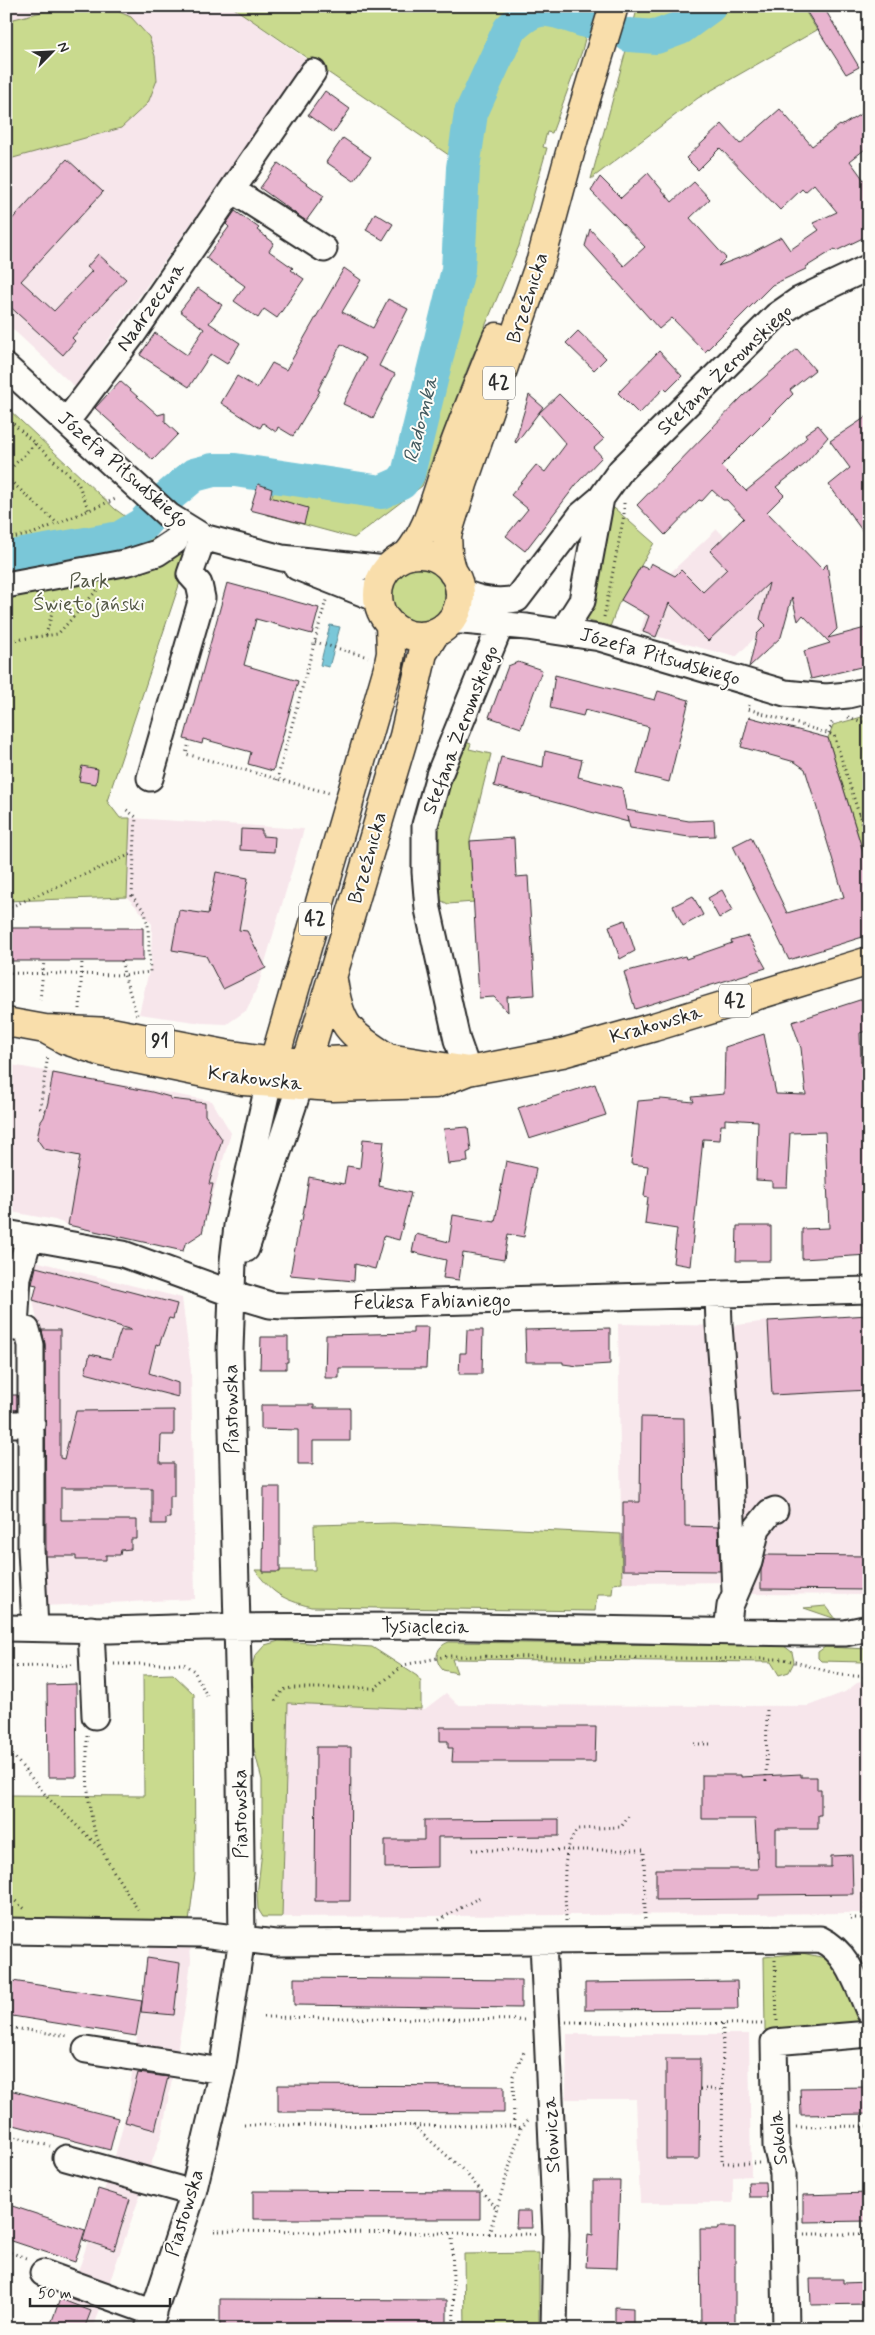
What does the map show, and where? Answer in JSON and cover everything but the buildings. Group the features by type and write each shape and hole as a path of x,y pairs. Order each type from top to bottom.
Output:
{"main road":[{"name":"Brzeźnicka","path":"456,582 448,554 448,535 463,484 541,260 598,53 614,6"},
{"name":"Brzeźnicka","path":"397,562 417,543 427,525 470,403 532,250 558,194"},
{"path":"397,562 418,554 438,559 456,582"},
{"name":"42","path":"390,624 380,608 378,588 397,562"},
{"name":"42","path":"443,627 456,612 456,582"},
{"name":"Brzeźnicka","path":"271,1072 392,653 390,624"},
{"path":"390,624 400,631 424,636 443,627"},
{"name":"Brzeźnicka","path":"304,1073 404,736 423,653 443,627"},
{"name":"Krakowska","path":"304,1073 332,1087 435,1084 468,1071 562,1053 654,1027 869,960"},
{"path":"333,979 336,1002 344,1024 358,1038 388,1058"},
{"name":"Krakowska","path":"6,1022 46,1042 65,1040 102,1052 221,1077 271,1072 304,1073 388,1058 468,1071"}],"street":[{"name":"Nadrzeczna","path":"66,422 133,334 313,72"},
{"path":"232,190 324,249"},
{"name":"Stefana Żeromskiego","path":"613,499 621,470 782,311 799,300 869,267"},
{"name":"Józefa Piłsudskiego","path":"6,367 169,516 203,537 282,558 397,562"},
{"path":"456,582 483,600 500,602 517,599 581,514 613,499"},
{"path":"563,631 582,601 613,499"},
{"path":"150,778 202,598 200,584 190,574 203,537"},
{"path":"6,585 122,563 157,553 175,541"},
{"name":"Józefa Piłsudskiego","path":"282,558 299,569 378,598"},
{"path":"517,599 527,627"},
{"name":"Józefa Piłsudskiego","path":"443,627 501,624 563,631 600,638 785,693 826,697 848,695 869,690"},
{"name":"Stefana Żeromskiego","path":"468,1071 457,1040 428,900 424,847 425,825 439,775 501,624"},
{"name":"Piastowska","path":"151,2321 193,2193 222,2071 242,1938 238,1627 230,1350 233,1261 237,1226 271,1072"},
{"name":"Piastowska","path":"233,1291 284,1140 304,1073"},
{"path":"17,1236 12,1276 15,1328 27,1330 31,1345 31,1549 35,1628"},
{"name":"Feliksa Fabianiego","path":"17,1236 124,1254 270,1305 283,1306 869,1290"},
{"path":"718,1295 730,1471 735,1591"},
{"path":"6,1424 32,1424"},
{"path":"728,1631 730,1606 749,1562 756,1528 770,1512 775,1510"},
{"name":"Tysiąclecia","path":"6,1628 412,1626 845,1633 869,1628"},
{"path":"91,1629 91,1724"},
{"name":"Tysiąclecia","path":"845,1633 869,1640"},
{"path":"6,1931 202,1934 275,1943 820,1939 831,1944 840,1952 869,2011"},
{"name":"Słowicza","path":"543,1942 556,2234 554,2329"},
{"path":"774,2042 869,2034"},
{"name":"Sokola","path":"774,2042 776,2146 783,2173 786,2329"},
{"path":"86,2050 222,2071"},
{"path":"66,2158 193,2193"},
{"path":"43,2273 151,2321"}],"path":[{"path":"6,417 78,483 89,511"},
{"path":"6,472 36,444"},
{"path":"6,477 58,524"},
{"path":"6,539 32,534 120,497"},
{"path":"604,618 624,515 613,499"},
{"path":"6,641 58,634 122,563"},
{"path":"46,635 62,574"},
{"path":"277,780 324,609"},
{"path":"315,642 376,659"},
{"path":"750,702 748,709 834,735 869,846"},
{"path":"845,716 869,724"},
{"path":"829,733 833,719"},
{"path":"188,746 186,754 331,793"},
{"path":"6,973 124,975 150,972 148,926 145,912 132,896 136,818 124,808"},
{"path":"859,814 869,811"},
{"path":"6,909 134,853"},
{"path":"40,1000 44,961"},
{"path":"80,1009 82,961"},
{"path":"122,961 124,975 139,1020"},
{"path":"45,1110 40,1108 46,1042"},
{"path":"274,1702 283,1690 292,1688 375,1688 404,1665 447,1656 784,1659 841,1675 869,1678"},
{"path":"766,1781 767,1707"},
{"path":"91,1724 88,1791 96,1834 103,1850 141,1916"},
{"path":"694,1744 712,1744"},
{"path":"6,1747 48,1798 103,1850"},
{"path":"566,1921 565,1880 568,1850 572,1835 578,1829 622,1827 629,1816"},
{"path":"472,1850 644,1850 645,1920"},
{"path":"850,1918 866,1918 865,1858 869,1857"},
{"path":"435,1922 482,1896"},
{"path":"774,2042 777,2024 775,1965"},
{"path":"723,2024 722,2163 780,2162"},
{"path":"514,2126 513,2076 527,2047"},
{"path":"700,2089 722,2089"},
{"path":"489,2234 521,2128 533,2114"},
{"path":"413,2124 464,2171 497,2209"},
{"path":"244,2125 413,2124 514,2126 521,2128"},
{"path":"793,2127 869,2126"},
{"path":"214,2231 556,2234"},
{"path":"452,2234 454,2329"},
{"path":"784,2234 869,2234"}],"shaded area":[{"path":"6,6 231,6 307,60 75,387 6,323"},
{"path":"717,529 789,603 736,657 640,632 654,588"},
{"path":"130,818 304,829 259,983 247,1010 227,1024 202,1023 139,1014 151,962 152,924 127,897"},
{"path":"6,1064 212,1101 231,1133 202,1231 185,1244 183,1251 68,1225 55,1220 6,1211"},
{"path":"35,1261 182,1298 191,1370 195,1599 43,1606 39,1330 33,1300 37,1285 29,1283"},
{"path":"869,1315 869,1595 742,1594 743,1582 622,1583 618,1324 730,1326 768,1321"},
{"path":"869,1681 869,1910 861,1913 282,1917 288,1703 425,1709 446,1693 458,1705 808,1706 845,1692 857,1683"},
{"path":"153,1921 189,1922 191,1961 185,2008 162,2133 93,2329 54,2329 81,2263 116,2153 127,2110"},
{"path":"567,2034 749,2034 751,2176 733,2177 733,2203 640,2203 636,2099 566,2099"}],"green space":[{"path":"65,6 108,7 131,17 149,37 155,56 157,80 148,103 121,128 6,160 6,21"},
{"path":"231,6 593,6 582,51 552,133 547,132 543,147 547,148 519,246 470,362 422,486 354,538 265,514 282,469 377,483 394,481 401,470 450,261 456,160"},
{"path":"638,6 802,6 817,30 698,98 591,179"},
{"name":"Park Świętojański","path":"6,407 115,509 159,541 189,555 107,801 120,818 130,818 127,897 6,901"},
{"path":"614,508 654,543 618,605 610,627 582,619 603,523"},
{"path":"418,566 434,571 442,579 447,595 442,611 434,619 418,624 402,619 394,611 389,595 394,579 402,571"},
{"path":"869,715 869,871 828,738 833,725"},
{"path":"463,741 471,744 469,749 491,754 470,840 474,902 448,904 438,899 430,828"},
{"path":"393,1523 621,1534 622,1583 613,1584 612,1594 597,1594 595,1611 311,1607 279,1595 267,1585 255,1570 315,1570 314,1525"},
{"path":"826,1606 836,1619 804,1608"},
{"path":"279,1641 372,1647 417,1676 421,1682 421,1709 288,1703 282,1917 263,1917 258,1909 257,1895 262,1851 262,1780 253,1745 250,1672 255,1656 265,1645"},
{"path":"449,1642 784,1646 792,1652 794,1662 789,1672 779,1675 771,1662 452,1659 457,1673 443,1670 438,1662 437,1654 439,1650"},
{"path":"825,1647 869,1649 869,1660 863,1662 821,1661 818,1658 818,1652"},
{"path":"173,1674 194,1694 195,1874 189,1922 6,1919 6,1795 144,1796 143,1675"},
{"path":"802,1953 835,1960 860,2018 859,2022 765,2030 764,1957"},
{"path":"539,2253 539,2329 465,2329 464,2254"}],"water":[{"path":"330,625 340,627 329,667 320,665"}],"waterway":[{"name":"Radomka","path":"629,35 656,37 680,28 710,6"},
{"name":"Radomka","path":"6,558 120,538 143,524 163,501 194,475 213,470 235,470 381,492 401,483 408,474 458,270 463,168 471,113 509,30 519,21 528,14 545,10 563,13 586,21"}]}
